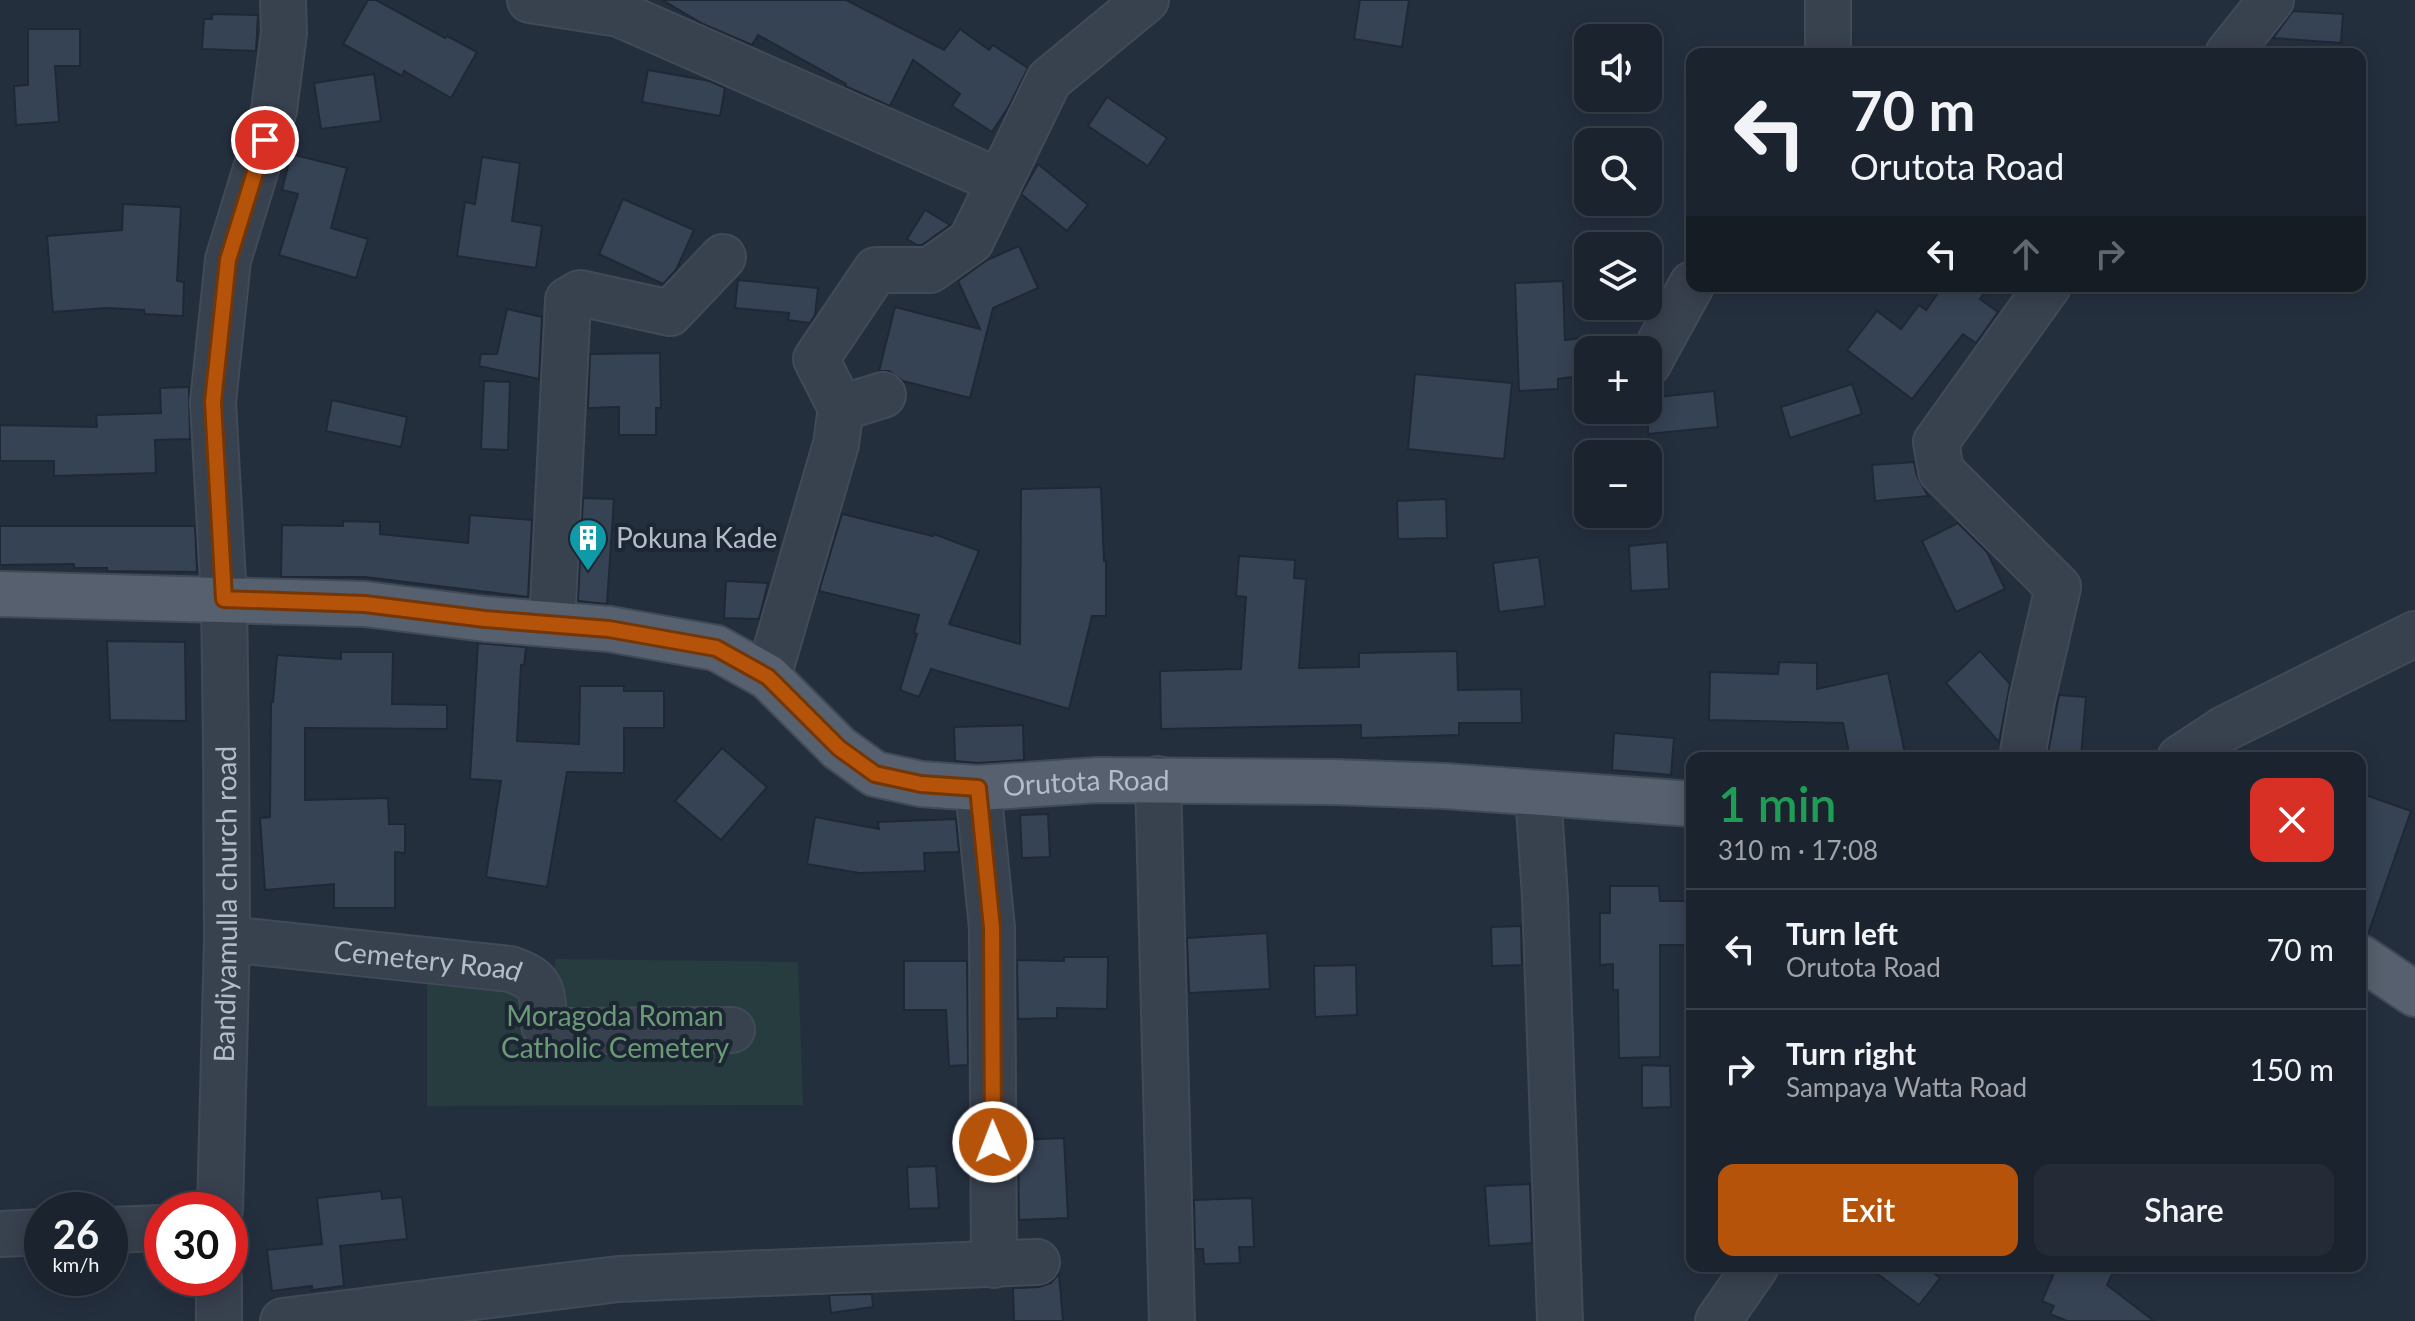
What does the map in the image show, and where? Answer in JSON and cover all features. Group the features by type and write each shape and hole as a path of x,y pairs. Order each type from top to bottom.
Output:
{"main road":[{"name":"Orutota Road","path":"0,594 365,604 485,619 609,629 716,648 768,677 839,748 875,774 921,784 978,788 1158,779 1429,785 1686,804"},
{"path":"2366,961 2415,994"}],"street":[{"name":"Bandiyamulla church road","path":"220,1192 227,939 224,599 213,402 228,260 274,110 284,33 283,0"},
{"path":"530,0 619,14 976,171"},
{"path":"768,677 836,444 841,408 816,359 876,270 930,270 971,241 1049,80 1146,0"},
{"path":"1828,0 1828,48"},
{"path":"2233,48 2271,0"},
{"path":"552,624 568,300 580,293 670,313 723,257"},
{"path":"1662,339 1688,292"},
{"path":"2023,752 2058,587 1941,471 1936,442 2044,292"},
{"path":"841,408 883,395"},
{"path":"2189,752 2224,729 2415,634"},
{"path":"1158,779 1172,1321"},
{"path":"978,788 992,928 994,1265"},
{"path":"1538,793 1545,897 1560,1321"},
{"name":"Cemetery Road","path":"227,939 510,969 531,976 542,989 544,1025 555,1031 732,1030"},
{"path":"0,1234 24,1233"},
{"path":"283,1321 618,1279 1037,1262"},
{"path":"1718,1321 1752,1272"},
{"path":"219,1296 219,1321"}],"green space":[{"name":"Moragoda Roman Catholic Cemetery","path":"555,959 798,962 803,1105 427,1106 427,984 554,984"}],"building":[{"path":"368,0 376,0 477,52 451,98 404,71 402,76 343,44"},
{"path":"662,0 846,0 944,50 960,29 989,50 993,45 1028,68 992,132 952,106 960,94 913,60 890,106 845,86 758,35 752,45 703,24"},
{"path":"1360,0 1409,0 1402,47 1354,39"},
{"path":"2293,11 2343,14 2341,43 2273,38"},
{"path":"212,14 258,15 256,51 202,49 204,19 212,19"},
{"path":"28,29 80,29 80,66 55,66 59,122 16,125 14,86 28,85"},
{"path":"648,70 710,81 725,88 720,116 642,102"},
{"path":"374,74 381,121 321,129 314,83"},
{"path":"1107,97 1167,138 1148,166 1088,126"},
{"path":"291,154 347,168 331,228 368,239 356,278 279,255 298,194 282,190"},
{"path":"482,157 520,163 512,221 542,226 536,268 457,256 465,202 475,204"},
{"path":"1038,164 1088,205 1067,231 1021,194"},
{"path":"623,199 694,230 676,270 663,284 599,254"},
{"path":"123,204 181,207 177,281 184,282 183,316 107,308 53,312 47,236 122,230"},
{"path":"925,210 950,225 922,245 917,245 907,239"},
{"path":"1019,246 1038,288 993,308 970,398 903,381 889,371 879,371 895,307 980,329 958,281 987,260"},
{"path":"738,280 818,288 815,315 810,323 788,320 789,313 735,308"},
{"path":"1563,281 1565,340 1574,339 1574,377 1558,379 1558,389 1519,391 1515,283"},
{"path":"1939,292 1985,292 1980,299 1998,312 1976,343 1963,334 1912,399 1847,350 1877,311 1901,329 1919,305 1926,310"},
{"path":"507,309 542,317 539,379 479,366 481,354 497,354"},
{"path":"660,353 661,408 656,408 656,435 619,435 619,407 588,408 590,354"},
{"path":"1415,374 1512,383 1504,459 1408,449"},
{"path":"484,381 510,382 508,450 481,449"},
{"path":"1852,384 1862,414 1790,438 1781,407"},
{"path":"189,387 190,439 155,440 156,473 54,476 54,461 0,461 0,425 97,427 96,415 161,413 160,388"},
{"path":"1714,391 1718,427 1648,434 1648,424 1662,424 1662,397"},
{"path":"332,400 407,417 401,447 326,431"},
{"path":"1914,462 1917,476 1928,496 1875,501 1872,465"},
{"path":"1101,487 1106,616 1092,616 1069,709 931,669 919,697 900,690 917,634 914,633 919,615 819,591 842,514 934,534 979,551 949,624 1020,644 1021,489"},
{"path":"583,498 614,499 607,604 578,601"},
{"path":"1446,499 1447,538 1398,539 1397,501"},
{"path":"470,515 532,520 528,597 365,577 281,577 282,525 343,526 343,521 380,522 380,534 468,543"},
{"path":"1958,523 1987,552 2005,589 1956,612 1922,541"},
{"path":"0,526 195,526 197,572 107,571 107,568 74,568 74,564 0,565"},
{"path":"1667,542 1669,589 1631,591 1629,546"},
{"path":"1239,556 1295,560 1294,578 1306,579 1299,668 1359,667 1359,653 1457,651 1458,690 1521,689 1522,723 1459,723 1459,735 1361,738 1361,725 1161,729 1160,671 1241,669 1246,597 1236,596"},
{"path":"1539,557 1545,606 1499,612 1493,563"},
{"path":"726,581 768,583 759,619 724,618"},
{"path":"107,641 185,642 186,721 110,720"},
{"path":"478,643 526,647 524,665 521,665 517,741 579,744 580,686 624,686 624,691 664,691 664,728 624,728 624,773 567,772 547,887 486,877 501,781 470,779"},
{"path":"1980,651 2010,684 1999,742 1946,683"},
{"path":"341,652 393,652 392,704 447,705 447,729 305,728 305,800 388,798 389,824 405,824 405,853 395,852 395,908 334,908 334,884 265,890 260,818 270,817 271,702 277,655 341,659"},
{"path":"1779,662 1817,663 1817,689 1888,673 1905,752 1849,752 1843,723 1709,720 1710,672 1778,674"},
{"path":"2059,695 2086,697 2081,752 2048,752"},
{"path":"1023,725 1024,760 955,761 954,727"},
{"path":"1614,733 1674,738 1671,775 1612,770"},
{"path":"722,748 767,787 721,840 675,801"},
{"path":"2366,795 2411,811 2366,934"},
{"path":"1048,814 1050,857 1022,858 1020,815"},
{"path":"815,817 879,829 878,822 956,819 959,852 924,853 925,871 859,873 807,864"},
{"path":"1610,886 1659,886 1660,901 1686,901 1686,945 1660,945 1660,1057 1619,1058 1618,990 1613,990 1613,964 1600,965 1600,913 1610,913"},
{"path":"1521,926 1522,965 1492,966 1491,927"},
{"path":"1267,933 1270,989 1189,993 1187,938"},
{"path":"1064,957 1108,957 1107,1009 1057,1008 1057,1018 1018,1019 1017,960 1064,961"},
{"path":"904,961 967,961 968,1065 949,1066 946,1010 904,1010"},
{"path":"1356,965 1357,1015 1315,1017 1314,966"},
{"path":"1642,1065 1670,1066 1671,1107 1642,1108"},
{"path":"1064,1138 1068,1218 1019,1220 1018,1140"},
{"path":"936,1166 939,1208 909,1209 907,1167"},
{"path":"1530,1184 1532,1243 1489,1246 1485,1186"},
{"path":"381,1191 382,1199 402,1197 407,1239 340,1246 344,1286 272,1291 267,1250 322,1244 317,1198"},
{"path":"1252,1198 1254,1247 1239,1247 1240,1263 1204,1264 1203,1249 1195,1249 1194,1200"},
{"path":"1875,1272 1932,1272 1940,1278 1919,1305"},
{"path":"2054,1272 2113,1272 2107,1285 2154,1321 2067,1321 2050,1314 2054,1306 2042,1301"},
{"path":"1059,1274 1063,1321 1014,1321 1013,1288 1039,1287 1051,1283"},
{"path":"872,1294 873,1307 831,1313 829,1295"}],"place":[{"name":"Pokuna Kade","path":"588,572"}],"route":[{"path":"265,140 228,260 213,402 224,599 365,604 485,619 609,629 716,648 768,677 839,748 875,774 921,784 978,788 992,928 993,1142"}]}
